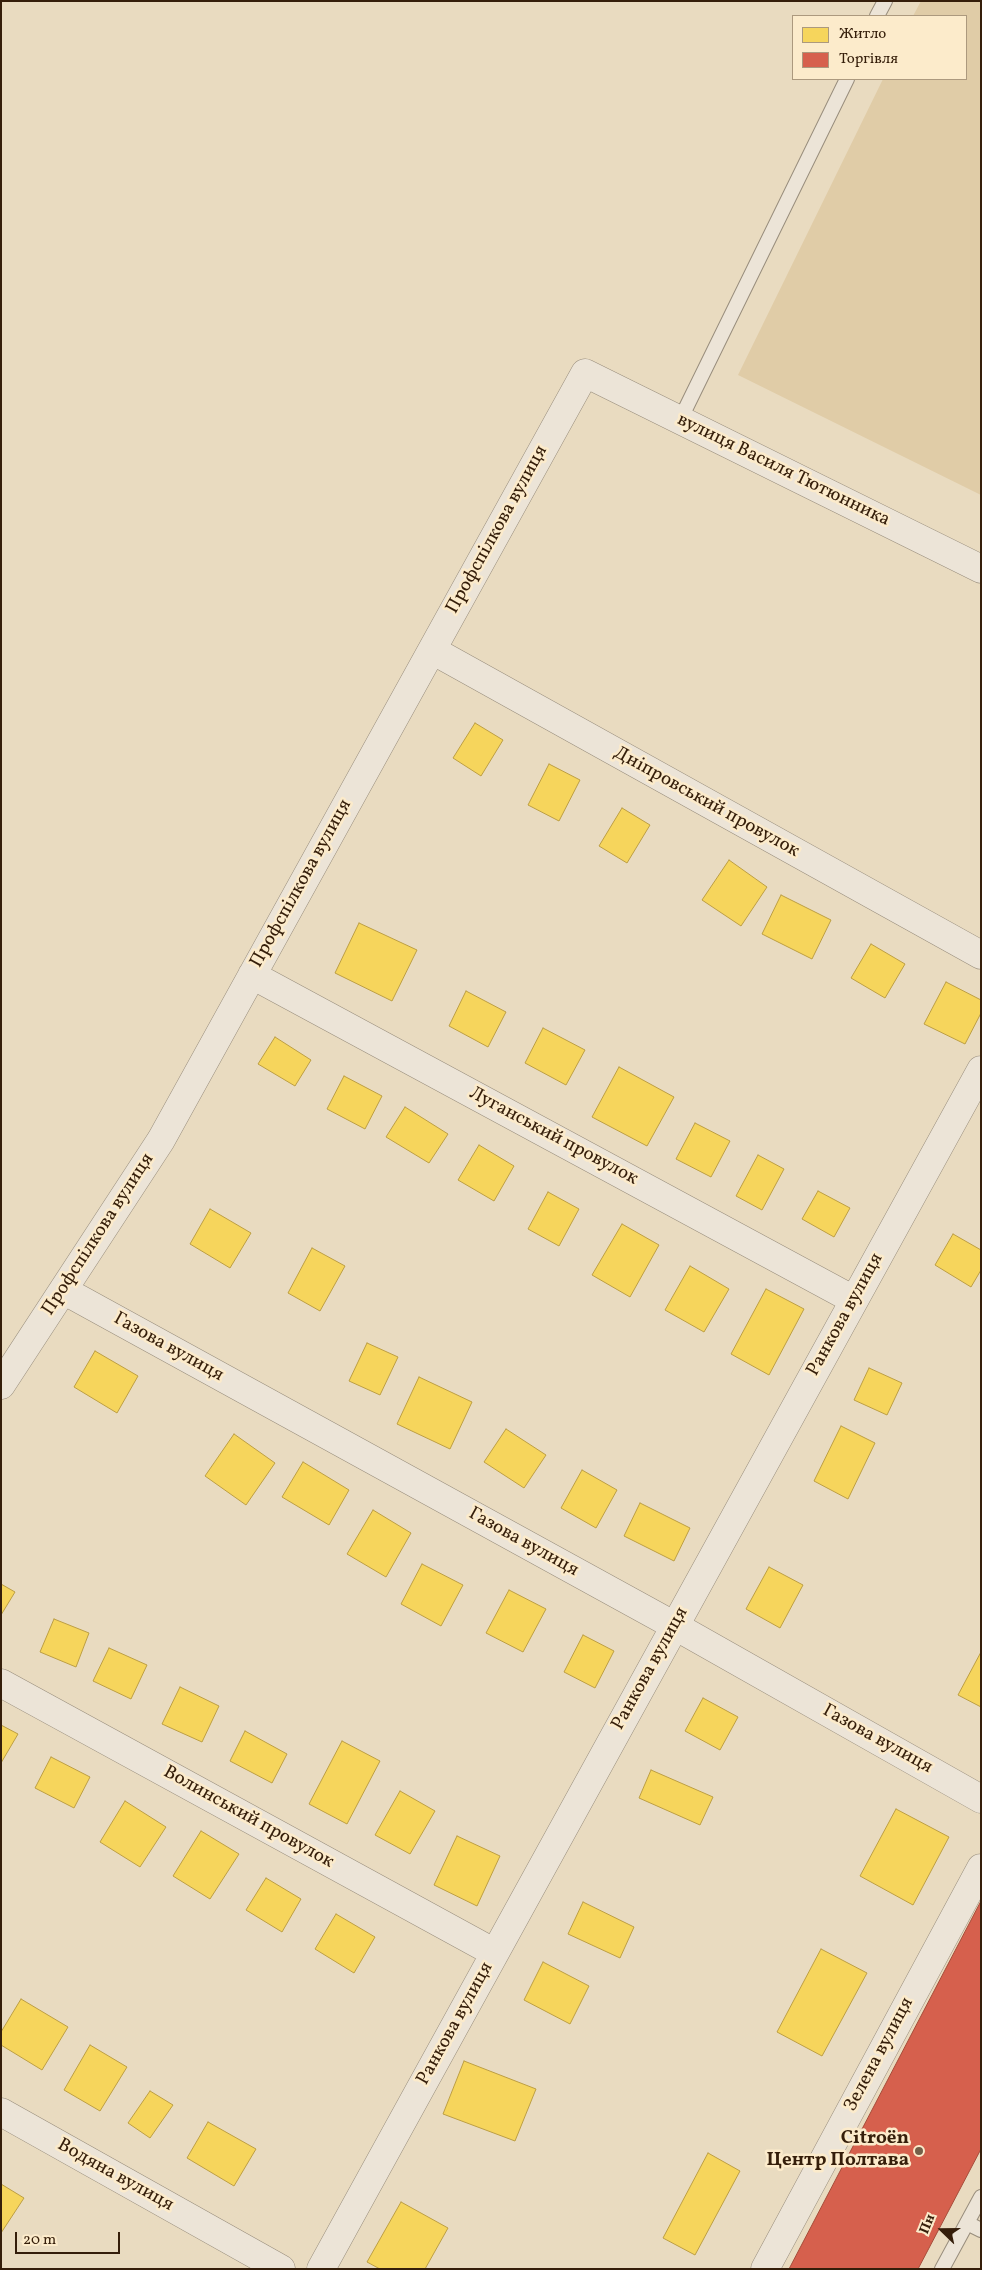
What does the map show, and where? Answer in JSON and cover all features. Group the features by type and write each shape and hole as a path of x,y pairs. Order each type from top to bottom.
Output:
{"street":[{"name":"вулиця Василя Тютюнника","path":"585,373 981,569"},
{"name":"Профспілкова вулиця","path":"1,1385 161,1140 585,373"},
{"name":"Дніпровський провулок","path":"432,650 981,955"},
{"name":"Луганський провулок","path":"252,975 854,1300"},
{"name":"Ранкова вулиця","path":"321,2269 981,1070"},
{"name":"Газова вулиця","path":"63,1290 675,1626 981,1799"},
{"name":"Волинський провулок","path":"1,1683 494,1953"},
{"name":"Зелена вулиця","path":"765,2269 981,1868"},
{"name":"Водяна вулиця","path":"1,2112 281,2269"}],"lane":[{"path":"878,15 885,1"},
{"path":"680,420 847,80"},
{"path":"942,2269 981,2197"},
{"path":"967,2223 981,2230"}],"shaded area":[{"path":"921,1 981,1 981,495 738,375 883,80 967,80 967,15 914,15"}],"building: Житло":[{"path":"475,723 503,740 481,776 453,758"},
{"path":"549,764 580,780 559,821 528,805"},
{"path":"622,808 650,825 627,863 599,846"},
{"path":"729,860 767,887 741,926 702,900"},
{"path":"781,895 831,920 812,959 762,934"},
{"path":"359,923 417,950 392,1001 335,973"},
{"path":"871,944 905,964 885,998 851,978"},
{"path":"946,982 981,1000 981,1013 965,1044 924,1024"},
{"path":"466,991 506,1012 488,1047 449,1026"},
{"path":"543,1028 585,1050 566,1085 525,1063"},
{"path":"275,1037 311,1060 295,1086 258,1064"},
{"path":"619,1067 674,1097 647,1146 592,1117"},
{"path":"344,1076 382,1096 365,1129 327,1109"},
{"path":"405,1107 448,1134 429,1163 386,1137"},
{"path":"695,1123 730,1141 711,1177 676,1159"},
{"path":"479,1145 514,1166 494,1201 458,1180"},
{"path":"758,1155 784,1169 762,1210 736,1196"},
{"path":"818,1191 850,1208 834,1237 802,1219"},
{"path":"548,1192 579,1209 559,1246 528,1229"},
{"path":"210,1209 251,1233 230,1268 190,1244"},
{"path":"622,1224 659,1245 630,1297 592,1275"},
{"path":"953,1234 981,1250 981,1270 971,1287 935,1265"},
{"path":"312,1248 345,1266 320,1311 288,1293"},
{"path":"690,1266 729,1289 704,1332 665,1310"},
{"path":"766,1289 804,1309 769,1375 731,1354"},
{"path":"367,1343 398,1357 380,1395 349,1381"},
{"path":"95,1351 138,1376 117,1413 74,1387"},
{"path":"869,1368 902,1383 887,1415 854,1400"},
{"path":"419,1377 472,1402 450,1449 397,1424"},
{"path":"841,1426 875,1443 848,1499 814,1481"},
{"path":"506,1429 546,1455 524,1488 484,1462"},
{"path":"234,1434 275,1463 246,1505 205,1476"},
{"path":"303,1462 349,1490 329,1525 282,1497"},
{"path":"582,1470 617,1490 596,1528 561,1508"},
{"path":"640,1503 690,1528 674,1561 624,1536"},
{"path":"373,1510 411,1533 386,1577 347,1554"},
{"path":"422,1564 463,1585 441,1626 401,1604"},
{"path":"769,1567 803,1585 780,1628 746,1609"},
{"path":"1,1584 15,1592 1,1615"},
{"path":"509,1590 546,1609 523,1652 486,1633"},
{"path":"54,1619 89,1633 76,1667 40,1652"},
{"path":"583,1635 614,1651 595,1688 564,1672"},
{"path":"109,1648 147,1665 131,1699 93,1681"},
{"path":"981,1652 981,1707 958,1695"},
{"path":"180,1687 219,1706 202,1742 162,1724"},
{"path":"703,1698 738,1717 720,1750 685,1731"},
{"path":"1,1725 18,1734 1,1763"},
{"path":"245,1731 287,1754 272,1783 230,1761"},
{"path":"342,1741 380,1761 347,1824 309,1804"},
{"path":"51,1757 90,1777 74,1808 35,1788"},
{"path":"651,1770 713,1797 700,1825 639,1798"},
{"path":"400,1791 435,1811 410,1854 375,1835"},
{"path":"125,1801 166,1827 140,1867 100,1842"},
{"path":"896,1809 949,1837 913,1905 860,1876"},
{"path":"201,1831 239,1854 210,1899 173,1876"},
{"path":"457,1836 500,1856 477,1906 434,1885"},
{"path":"266,1878 301,1899 282,1932 246,1910"},
{"path":"583,1902 634,1927 620,1958 568,1934"},
{"path":"336,1914 375,1937 354,1973 315,1949"},
{"path":"821,1949 867,1973 822,2056 777,2032"},
{"path":"543,1962 589,1986 570,2024 524,2000"},
{"path":"21,1999 68,2027 42,2070 1,2045 1,2032"},
{"path":"90,2045 127,2067 100,2111 64,2090"},
{"path":"464,2061 536,2089 515,2141 443,2114"},
{"path":"150,2091 173,2105 150,2138 128,2123"},
{"path":"208,2122 256,2149 234,2186 187,2158"},
{"path":"708,2153 740,2171 695,2255 663,2238"},
{"path":"1,2184 24,2198 1,2233"},
{"path":"401,2202 448,2228 425,2269 380,2269 367,2262"}],"building: Торгівля":[{"path":"981,1901 981,2149 918,2269 789,2269"}],"place":[{"name":"Citroën Центр Полтава","path":"919,2151"}]}
